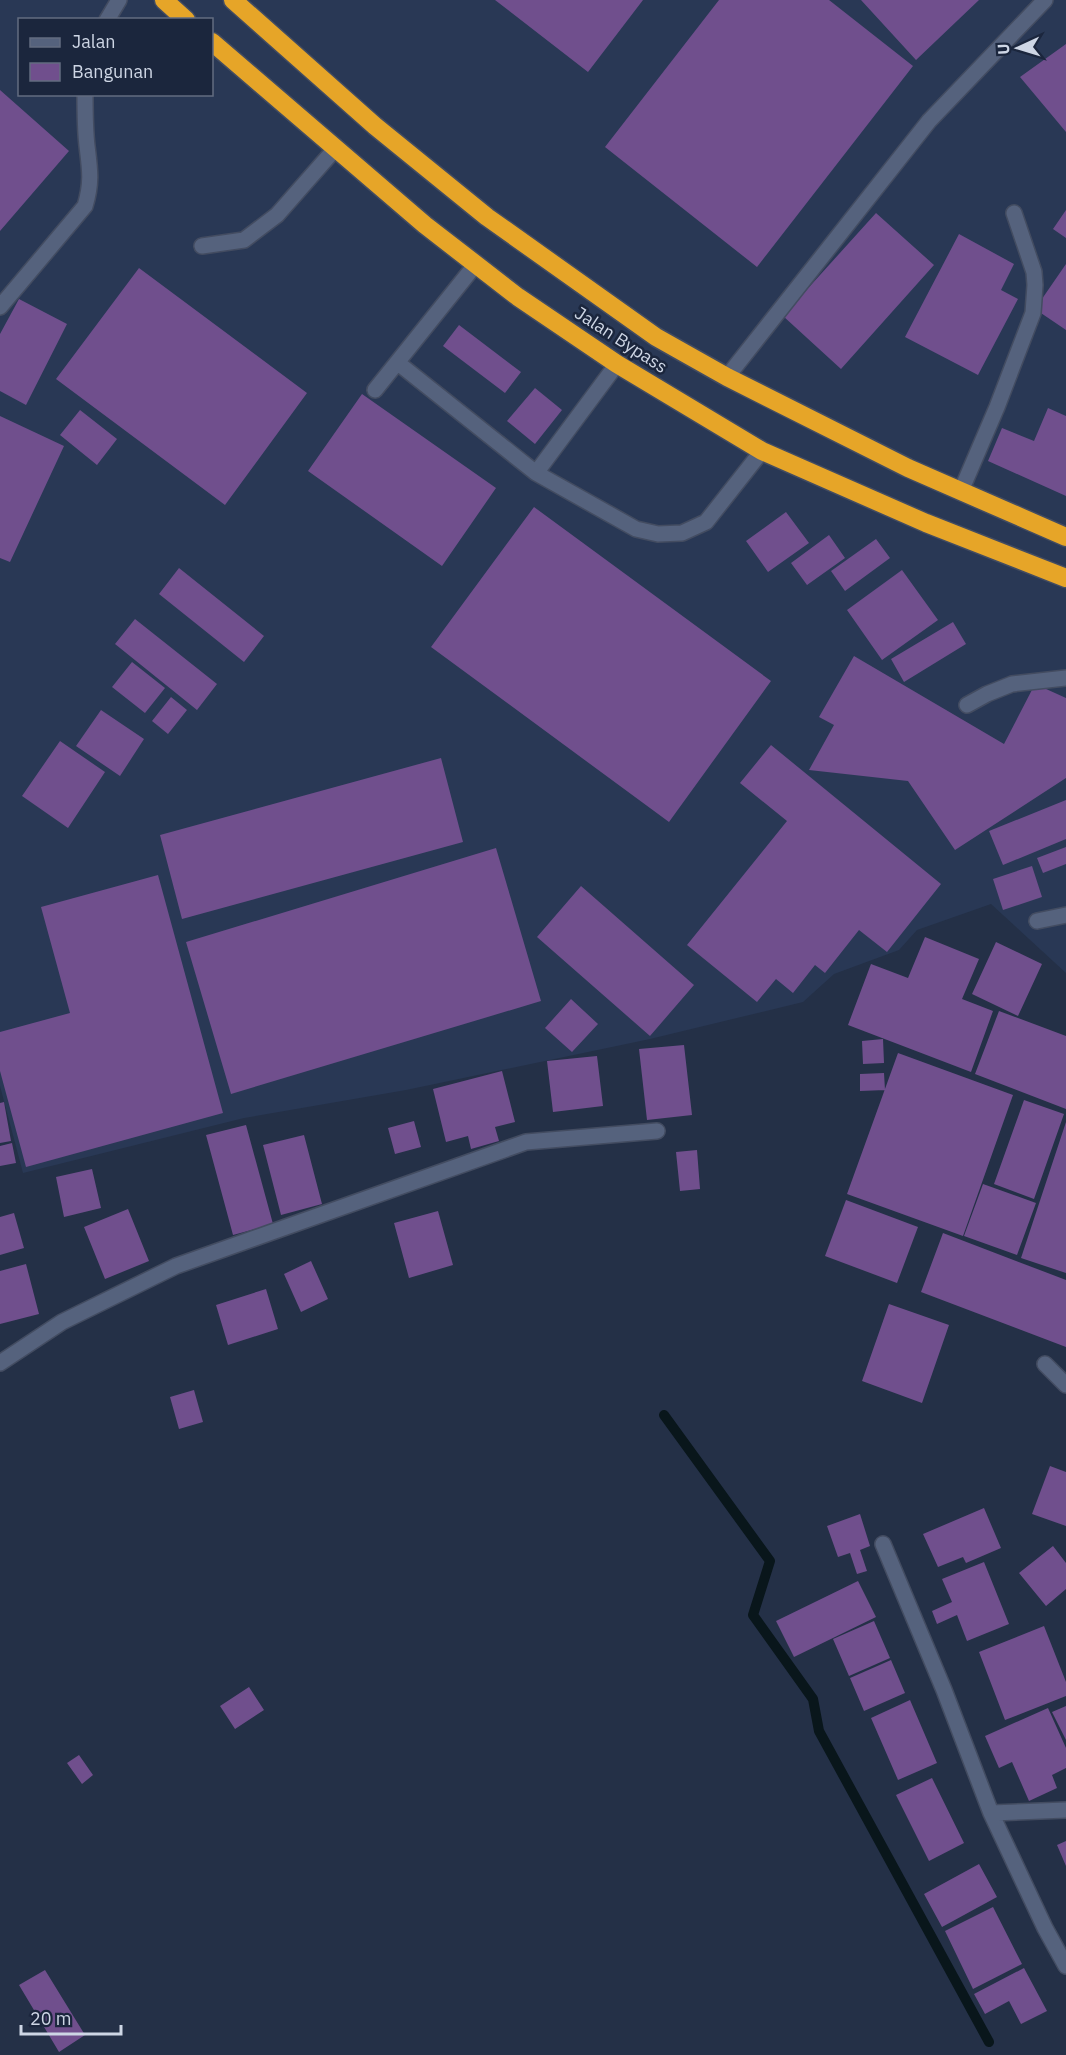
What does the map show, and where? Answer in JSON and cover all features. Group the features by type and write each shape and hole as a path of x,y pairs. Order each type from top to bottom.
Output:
{"highway":[{"path":"164,0 184,18"},
{"name":"Jalan Bypass","path":"233,0 375,126 487,217 627,318 727,377 908,468 1066,537"},
{"name":"Jalan Bypass","path":"213,43 425,225 518,297 617,364 762,451 926,523 1066,578"}],"street":[{"path":"108,18 119,0"},
{"path":"727,377 929,121 1045,0"},
{"path":"0,307 85,206 90,188 91,171 87,145 85,96"},
{"path":"202,246 244,240 277,215 335,149"},
{"path":"962,491 1002,396 1033,313 1034,272 1014,213"},
{"path":"375,390 476,264"},
{"path":"398,363 536,473 636,529 658,534 682,533 706,522 762,451"},
{"path":"536,473 617,364"},
{"path":"967,705 1012,684 1066,678"},
{"path":"1037,921 1066,915"},
{"path":"0,1363 62,1322 176,1266 526,1142 657,1131"},
{"path":"1045,1364 1066,1385"},
{"path":"883,1544 944,1690 991,1813 1045,1928 1066,1966"},
{"path":"991,1813 1066,1810"}],"shaded area":[{"path":"0,0 1066,0 1066,973 991,904 917,930 899,950 834,974 803,1002 650,1039 406,1090 244,1118 23,1173 0,1086"}],"building":[{"path":"495,0 643,0 588,72"},
{"path":"719,0 829,0 913,66 757,267 605,147"},
{"path":"861,0 979,0 916,60"},
{"path":"1066,44 1066,132 1020,77"},
{"path":"0,90 69,151 0,231"},
{"path":"1066,210 1066,238 1053,229"},
{"path":"876,213 934,265 841,369 783,316"},
{"path":"959,234 1014,264 1001,290 1018,299 978,375 905,337"},
{"path":"1066,264 1066,330 1035,309"},
{"path":"139,268 307,393 225,505 56,379"},
{"path":"19,299 67,324 26,405 0,391 0,334"},
{"path":"459,325 521,372 505,393 443,346"},
{"path":"535,388 562,410 535,444 507,421"},
{"path":"362,394 496,488 442,566 308,471"},
{"path":"1048,408 1066,416 1066,496 988,461 1002,428 1034,441"},
{"path":"80,410 117,439 97,465 60,435"},
{"path":"0,416 64,446 10,562 0,558"},
{"path":"534,507 771,681 669,822 431,647"},
{"path":"786,512 809,543 768,572 746,541"},
{"path":"829,535 845,558 807,585 791,563"},
{"path":"876,539 890,558 845,591 831,571"},
{"path":"179,568 264,636 244,662 159,594"},
{"path":"902,570 938,620 882,660 847,610"},
{"path":"135,619 217,684 197,710 115,644"},
{"path":"953,622 966,644 904,682 891,659"},
{"path":"854,656 1004,744 1035,684 1066,698 1066,778 955,850 908,781 809,770 834,725 819,717"},
{"path":"132,662 165,688 145,713 112,687"},
{"path":"171,697 187,710 168,734 152,721"},
{"path":"101,710 144,739 120,776 76,746"},
{"path":"60,741 105,772 68,828 22,796"},
{"path":"771,745 941,884 887,952 859,930 825,973 815,965 793,993 776,979 757,1002 687,945 787,821 740,783"},
{"path":"441,758 463,842 182,919 160,835"},
{"path":"1066,800 1066,839 1003,865 989,831"},
{"path":"1066,847 1066,864 1043,873 1037,858"},
{"path":"496,848 541,1001 231,1094 186,942"},
{"path":"1032,866 1042,897 1003,910 993,879"},
{"path":"158,875 223,1113 26,1167 0,1071 0,1032 70,1013 41,907"},
{"path":"581,886 694,985 650,1036 537,937"},
{"path":"925,937 979,959 962,999 993,1011 971,1072 848,1025 871,964 908,978"},
{"path":"996,942 1042,964 1018,1016 972,994"},
{"path":"571,999 598,1024 572,1052 545,1028"},
{"path":"999,1011 1066,1036 1066,1109 975,1074"},
{"path":"883,1039 884,1063 863,1064 862,1041"},
{"path":"684,1045 692,1115 647,1120 639,1049"},
{"path":"898,1053 1013,1095 963,1236 847,1194"},
{"path":"597,1056 603,1106 553,1112 547,1061"},
{"path":"502,1071 515,1122 495,1127 499,1141 471,1149 468,1136 446,1142 433,1089"},
{"path":"884,1073 885,1090 860,1091 860,1074"},
{"path":"1024,1100 1064,1114 1034,1199 994,1184"},
{"path":"4,1102 11,1141 0,1143 0,1103"},
{"path":"414,1121 421,1147 395,1154 388,1128"},
{"path":"1066,1122 1066,1273 1021,1258"},
{"path":"246,1125 273,1224 233,1235 206,1135"},
{"path":"304,1135 322,1204 281,1215 263,1145"},
{"path":"12,1143 16,1163 0,1166 0,1146"},
{"path":"697,1150 700,1189 680,1191 676,1152"},
{"path":"92,1169 101,1208 64,1217 56,1177"},
{"path":"983,1184 1036,1203 1017,1255 964,1236"},
{"path":"846,1200 918,1227 897,1283 825,1256"},
{"path":"128,1209 149,1261 105,1279 84,1227"},
{"path":"438,1211 453,1265 409,1278 394,1223"},
{"path":"14,1213 24,1248 0,1255 0,1217"},
{"path":"943,1233 1066,1280 1066,1347 921,1292"},
{"path":"311,1261 328,1299 301,1312 284,1274"},
{"path":"26,1264 39,1314 0,1324 0,1271"},
{"path":"266,1289 278,1329 228,1345 216,1305"},
{"path":"889,1304 949,1325 922,1403 862,1381"},
{"path":"194,1390 203,1422 179,1429 170,1397"},
{"path":"1050,1466 1066,1472 1066,1526 1032,1514"},
{"path":"984,1508 1001,1548 966,1563 963,1557 938,1567 923,1534"},
{"path":"860,1514 870,1546 860,1550 867,1571 857,1574 850,1553 838,1557 827,1526"},
{"path":"1053,1546 1066,1563 1066,1589 1046,1606 1019,1573"},
{"path":"984,1562 1009,1624 967,1641 957,1615 937,1624 932,1611 952,1602 942,1579"},
{"path":"858,1581 876,1617 794,1657 776,1621"},
{"path":"874,1621 890,1658 849,1676 833,1639"},
{"path":"1044,1626 1066,1682 1066,1696 1005,1720 979,1652"},
{"path":"891,1660 905,1693 864,1711 850,1678"},
{"path":"249,1687 264,1710 235,1729 220,1706"},
{"path":"910,1700 937,1763 898,1780 871,1718"},
{"path":"1066,1706 1066,1740 1052,1712"},
{"path":"1048,1708 1066,1748 1066,1768 1052,1775 1057,1788 1029,1801 1012,1762 999,1768 985,1736"},
{"path":"79,1755 93,1775 82,1784 67,1763"},
{"path":"932,1778 964,1843 929,1861 896,1795"},
{"path":"1066,1841 1066,1866 1057,1845"},
{"path":"979,1864 997,1897 942,1927 924,1894"},
{"path":"993,1907 1022,1964 973,1989 945,1931"},
{"path":"1024,1968 1047,2011 1021,2024 1009,2001 985,2014 974,1994"},
{"path":"45,1970 85,2035 59,2052 19,1985"}],"waterway":[{"path":"664,1415 770,1561 753,1615 813,1699 819,1731 989,2042"}]}
